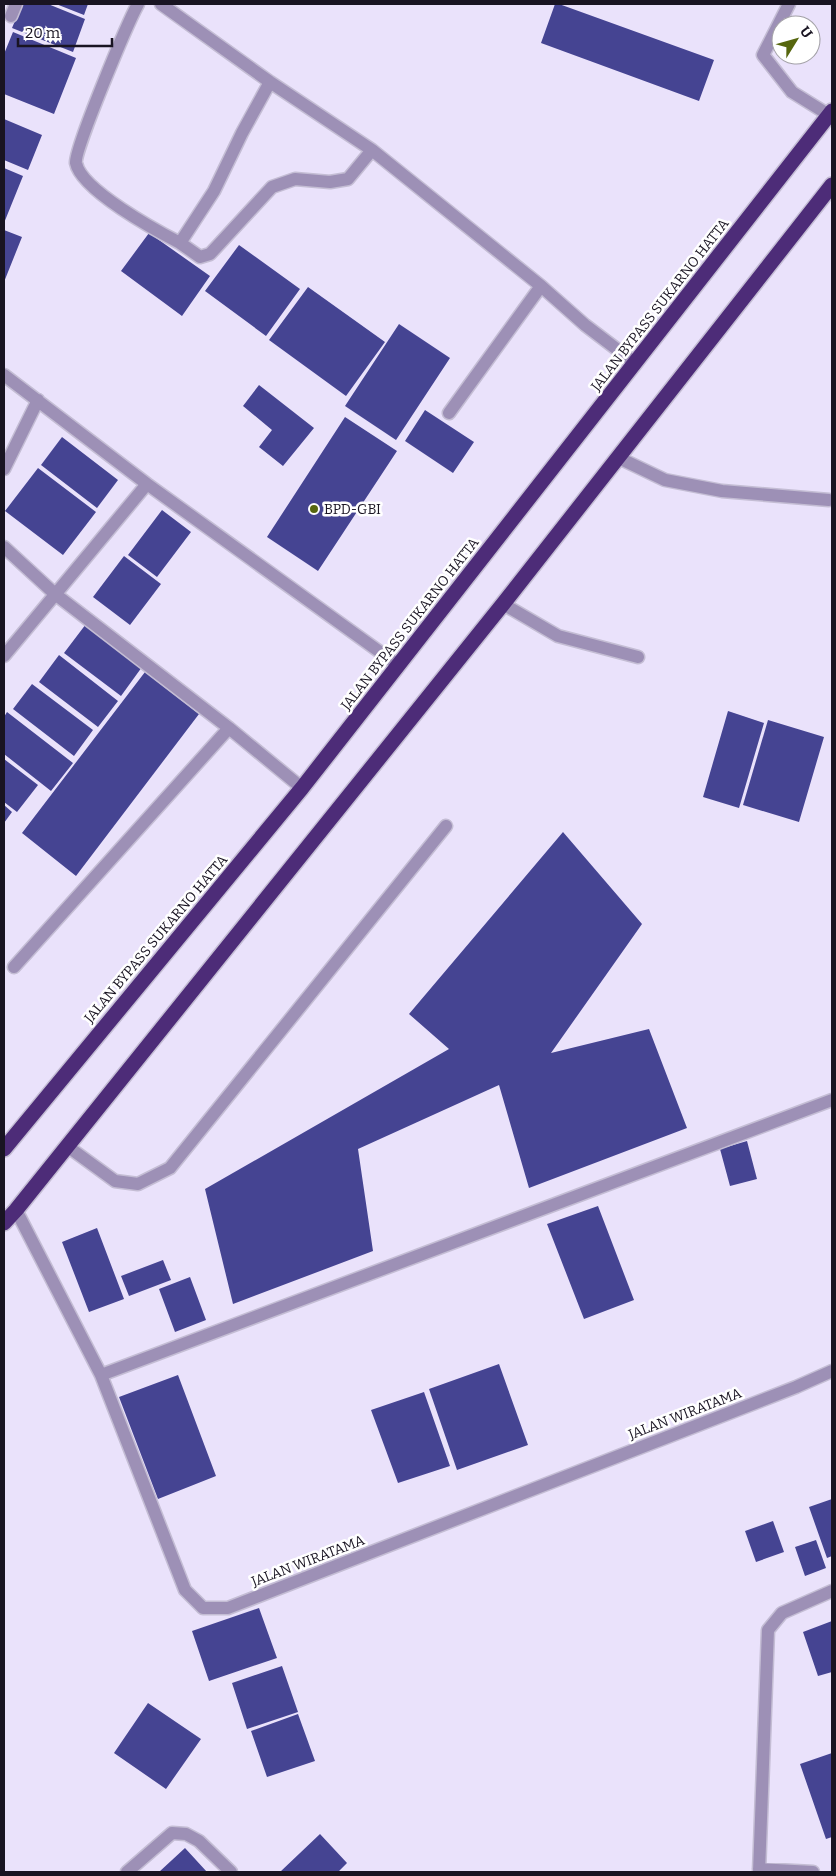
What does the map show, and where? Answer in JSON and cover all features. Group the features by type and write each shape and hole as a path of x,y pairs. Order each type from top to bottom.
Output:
{"highway":[{"name":"JALAN BYPASS SUKARNO HATTA","path":"4,1149 302,788 831,113"},
{"path":"4,1223 503,604 832,185"}],"street":[{"path":"11,16 16,4"},
{"path":"138,4 80,145 76,163 86,182 141,222 180,243 200,257 210,254 272,188 295,179 330,182 348,178 372,150"},
{"path":"161,4 270,82 372,150 635,363"},
{"path":"789,4 763,54 792,92 831,113"},
{"path":"180,243 214,192 242,133 270,82"},
{"path":"449,412 541,286"},
{"path":"4,375 147,484 398,666"},
{"path":"4,469 38,400"},
{"path":"618,458 665,480 722,491 829,500"},
{"path":"4,656 147,484"},
{"path":"4,547 54,594 229,728 302,788"},
{"path":"503,604 558,636 638,657"},
{"path":"14,967 229,728"},
{"path":"67,1146 115,1181 138,1184 170,1168 446,826"},
{"path":"101,1375 832,1100"},
{"name":"JALAN WIRATAMA","path":"16,1210 101,1375 186,1590 203,1608 228,1608 796,1387 832,1371"},
{"path":"813,1872 759,1870 768,1630 782,1613 832,1590"},
{"path":"127,1872 172,1834 186,1834 199,1841 231,1872"}],"building":[{"path":"22,4 48,4 85,19 73,52 12,28"},
{"path":"56,4 88,4 84,15"},
{"path":"555,4 714,60 699,101 541,43"},
{"path":"13,32 76,58 54,114 4,94 4,54"},
{"path":"4,119 42,135 28,170 4,160"},
{"path":"4,168 23,176 4,223"},
{"path":"4,230 22,237 4,282"},
{"path":"149,233 210,276 182,316 121,271"},
{"path":"239,245 300,289 266,336 205,291"},
{"path":"308,287 385,342 346,396 269,340"},
{"path":"399,324 450,358 396,440 345,406"},
{"path":"259,385 314,428 283,466 259,447 272,430 243,406"},
{"path":"425,410 474,442 453,473 405,441"},
{"path":"345,417 397,451 318,571 267,537"},
{"path":"62,437 118,480 97,508 41,465"},
{"path":"38,468 96,512 63,555 5,511"},
{"path":"162,510 191,532 157,577 128,555"},
{"path":"124,556 161,584 130,625 93,597"},
{"path":"86,624 142,667 121,696 64,653"},
{"path":"59,655 118,701 98,727 39,682"},
{"path":"145,672 199,714 76,876 22,833"},
{"path":"32,684 93,730 74,756 13,709"},
{"path":"728,711 764,723 739,808 703,797"},
{"path":"7,712 73,763 51,791 4,754 4,717"},
{"path":"768,720 824,737 799,822 743,805"},
{"path":"4,759 38,785 17,812 4,802"},
{"path":"4,805 12,812 4,823"},
{"path":"563,832 642,924 551,1053 649,1029 687,1128 529,1188 499,1085 358,1149 373,1251 233,1304 205,1189 449,1049 409,1014"},
{"path":"747,1141 757,1179 730,1186 720,1149"},
{"path":"598,1206 634,1300 584,1319 547,1224"},
{"path":"97,1228 124,1299 89,1312 62,1242"},
{"path":"163,1260 171,1280 129,1296 121,1276"},
{"path":"190,1277 206,1320 175,1332 159,1289"},
{"path":"499,1364 528,1445 457,1470 429,1389"},
{"path":"178,1375 216,1476 158,1499 119,1397"},
{"path":"424,1392 450,1466 398,1483 371,1410"},
{"path":"832,1499 832,1556 827,1558 809,1507"},
{"path":"773,1521 784,1552 756,1562 745,1531"},
{"path":"816,1540 826,1568 805,1576 795,1547"},
{"path":"259,1608 277,1658 209,1681 192,1631"},
{"path":"832,1621 832,1672 818,1676 803,1632"},
{"path":"282,1666 298,1712 247,1729 232,1683"},
{"path":"148,1703 201,1739 166,1789 114,1753"},
{"path":"298,1714 315,1761 267,1777 251,1731"},
{"path":"832,1753 832,1837 826,1839 800,1764"},
{"path":"320,1834 347,1863 338,1872 280,1872"},
{"path":"185,1848 207,1872 159,1872"}],"place":[{"name":"BPD-GBI","path":"314,509"}]}
